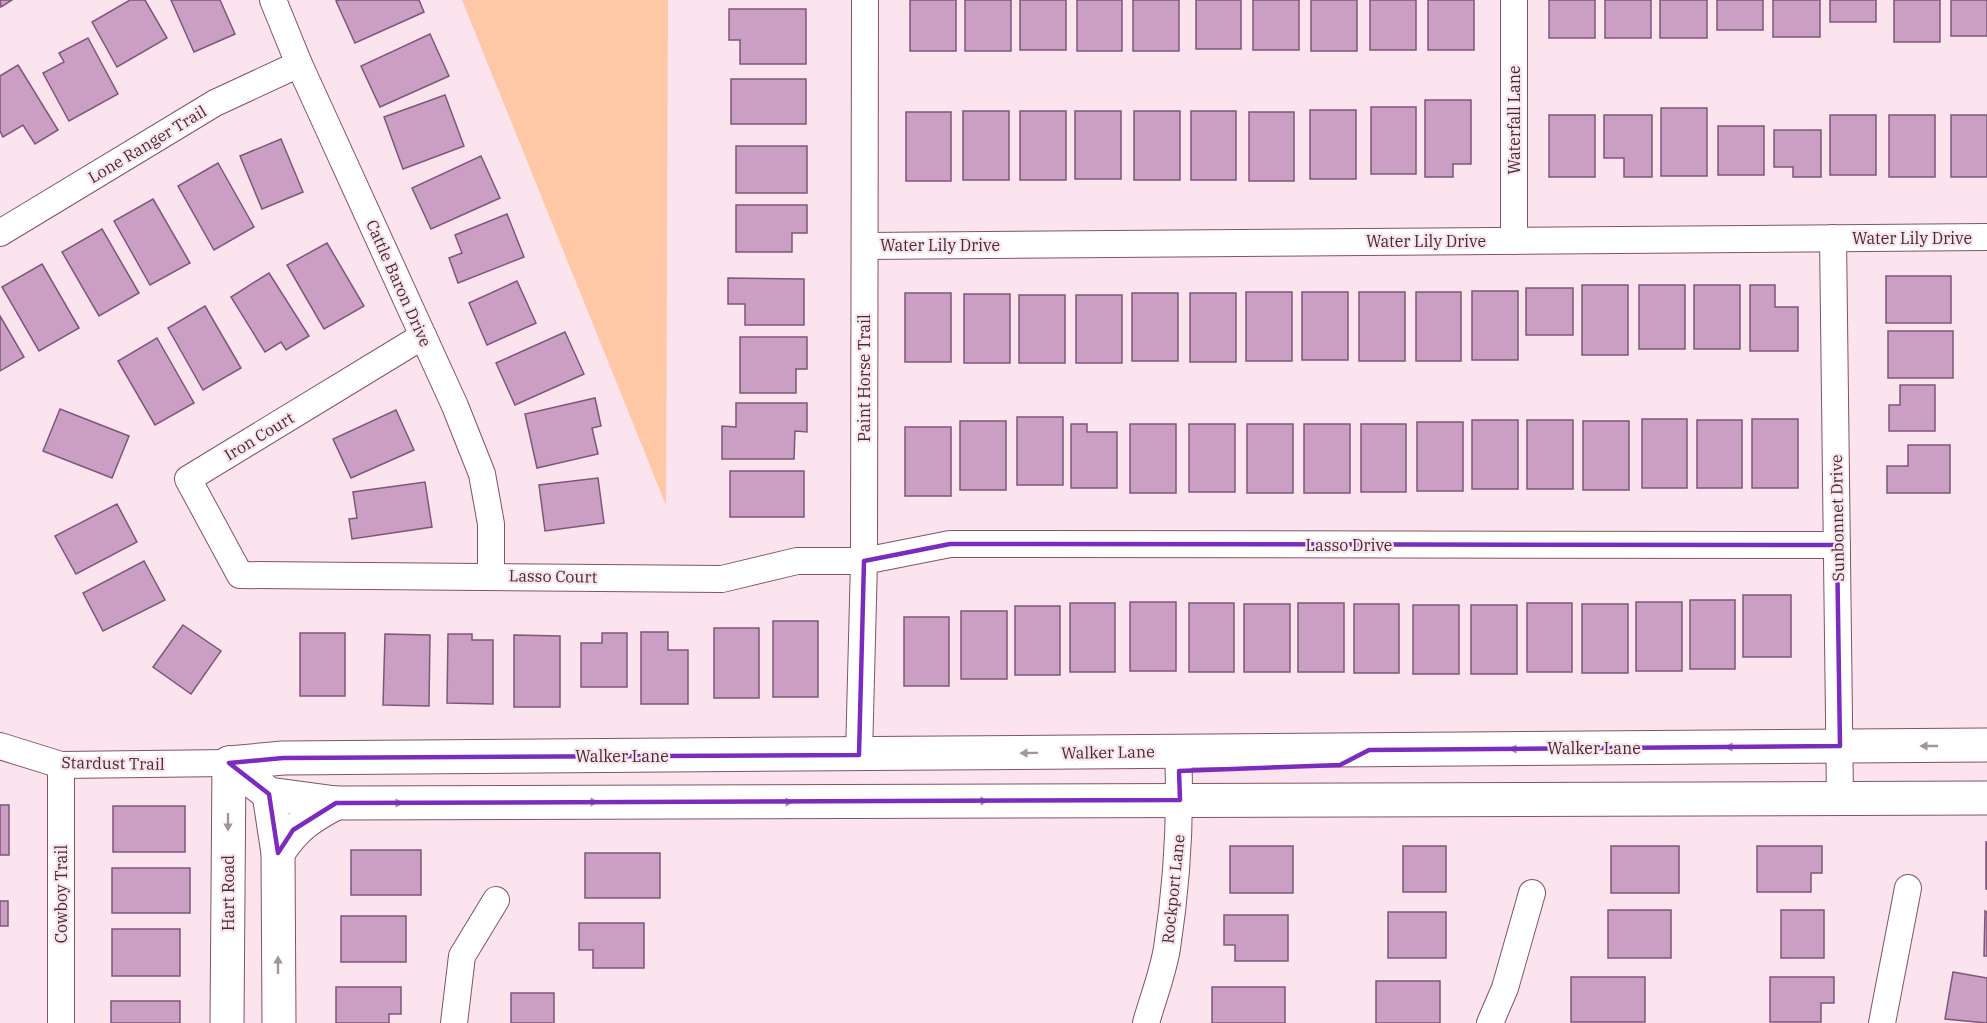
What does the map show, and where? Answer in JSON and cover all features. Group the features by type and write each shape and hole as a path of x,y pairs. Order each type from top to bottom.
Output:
{"street":[{"name":"Cattle Baron Drive","path":"273,0 299,64 423,336 482,474 491,524 491,575"},
{"name":"Paint Horse Trail","path":"859,755 864,561 865,0"},
{"name":"Waterfall Lane","path":"1514,0 1514,241"},
{"name":"Lone Ranger Trail","path":"0,233 215,103 299,64"},
{"name":"Water Lily Drive","path":"865,246 1987,237"},
{"name":"Sunbonnet Drive","path":"1833,238 1840,791"},
{"name":"Iron Court","path":"240,575 188,479 423,336"},
{"name":"Lasso Drive","path":"864,561 950,544 1837,545"},
{"name":"Lasso Court","path":"240,575 491,575 722,579 797,561 864,561"},
{"name":"Walker Lane","path":"269,794 336,803 1179,774 1369,750 1987,745"},
{"name":"Stardust Trail","path":"0,746 61,765 229,763"},
{"name":"Walker Lane","path":"229,763 283,758 859,755 1597,800 1840,791 1987,798"},
{"path":"229,763 269,794 278,854 279,1023"},
{"name":"Hart Road","path":"227,1023 229,763"},
{"name":"Cowboy Trail","path":"61,765 62,1023"},
{"name":"Rockport Lane","path":"1146,1023 1167,950 1177,861 1179,774"},
{"path":"278,854 293,830 310,817 336,803"},
{"path":"1882,1023 1908,888"},
{"path":"1490,1023 1505,988 1532,893"},
{"path":"454,1023 462,956 496,900"}],"highlighted area":[{"path":"950,544 1837,545 1840,746 1369,750 1340,765 1179,771 1180,800 336,803 293,830 278,853 269,794 229,763 283,758 859,755 864,561"}],"shaded area":[{"path":"462,0 668,0 666,505"}],"building":[{"path":"0,0 12,0 1,7"},
{"path":"130,0 145,0 167,38 117,67 92,22"},
{"path":"171,0 220,0 235,34 194,52"},
{"path":"419,0 424,12 355,43 336,1"},
{"path":"910,0 956,0 956,51 910,51"},
{"path":"965,0 1011,0 1011,51 965,51"},
{"path":"1020,0 1066,0 1066,50 1020,50"},
{"path":"1077,0 1122,0 1122,51 1077,51"},
{"path":"1133,0 1179,0 1179,51 1133,51"},
{"path":"1196,0 1241,0 1241,49 1196,49"},
{"path":"1253,0 1299,0 1299,50 1253,50"},
{"path":"1311,0 1357,0 1357,51 1311,51"},
{"path":"1370,0 1416,0 1416,50 1370,50"},
{"path":"1428,0 1474,0 1474,50 1428,50"},
{"path":"1549,0 1595,0 1595,38 1549,38"},
{"path":"1605,0 1651,0 1651,38 1605,38"},
{"path":"1660,0 1707,0 1707,38 1660,38"},
{"path":"1717,0 1763,0 1763,30 1717,30"},
{"path":"1773,0 1820,0 1820,37 1773,37"},
{"path":"1830,0 1876,0 1876,22 1830,22"},
{"path":"1894,0 1940,0 1940,42 1894,42"},
{"path":"1951,0 1987,0 1987,36 1951,36"},
{"path":"729,9 806,9 806,64 740,64 740,40 729,40"},
{"path":"430,34 449,76 380,107 361,66"},
{"path":"88,38 118,94 69,121 43,73 64,62 59,53"},
{"path":"18,65 58,130 35,144 23,125 3,137 0,131 0,76"},
{"path":"731,79 806,79 806,124 731,124"},
{"path":"445,95 464,146 403,169 384,117"},
{"path":"1425,100 1471,100 1471,164 1453,164 1453,177 1425,177"},
{"path":"1371,107 1416,107 1416,174 1371,174"},
{"path":"1661,108 1707,108 1707,176 1661,176"},
{"path":"1310,110 1356,110 1356,179 1310,179"},
{"path":"963,111 1009,111 1009,180 963,180"},
{"path":"1020,111 1066,111 1066,180 1020,180"},
{"path":"1075,111 1121,111 1121,179 1075,179"},
{"path":"1134,111 1180,111 1180,180 1134,180"},
{"path":"1191,111 1236,111 1236,180 1191,180"},
{"path":"906,112 951,112 951,181 906,181"},
{"path":"1249,112 1294,112 1294,181 1249,181"},
{"path":"1549,115 1595,115 1595,177 1549,177"},
{"path":"1604,115 1652,115 1652,177 1624,177 1624,158 1604,158"},
{"path":"1830,115 1876,115 1876,175 1830,175"},
{"path":"1889,115 1935,115 1935,177 1889,177"},
{"path":"1951,115 1987,115 1987,177 1951,177"},
{"path":"1718,126 1764,126 1764,175 1718,175"},
{"path":"1774,130 1821,130 1821,177 1793,177 1793,167 1774,167"},
{"path":"281,139 303,192 262,209 240,156"},
{"path":"736,146 807,146 807,193 736,193"},
{"path":"481,156 500,198 431,229 412,188"},
{"path":"218,163 254,227 214,250 178,186"},
{"path":"153,199 190,263 150,285 114,221"},
{"path":"736,205 807,205 807,233 792,233 792,252 736,252"},
{"path":"507,214 524,257 458,283 449,258 462,253 455,235"},
{"path":"102,229 139,293 99,316 62,252"},
{"path":"327,243 364,306 324,329 287,265"},
{"path":"42,264 79,328 39,351 2,287"},
{"path":"269,273 309,336 286,350 281,342 265,352 231,297"},
{"path":"1886,276 1951,276 1951,323 1886,323"},
{"path":"728,278 804,279 804,325 745,325 745,304 728,304"},
{"path":"517,281 536,323 487,345 469,303"},
{"path":"1582,285 1628,285 1628,355 1582,355"},
{"path":"1639,285 1685,285 1685,349 1639,349"},
{"path":"1694,285 1740,285 1740,349 1694,349"},
{"path":"1750,285 1775,285 1775,307 1798,307 1798,351 1750,351"},
{"path":"1526,288 1573,288 1573,335 1526,335"},
{"path":"1472,291 1518,291 1518,360 1472,360"},
{"path":"1246,292 1292,292 1292,361 1246,361"},
{"path":"1302,292 1348,292 1348,360 1302,360"},
{"path":"1359,292 1405,292 1405,361 1359,361"},
{"path":"1416,292 1461,292 1461,361 1416,361"},
{"path":"905,293 951,293 951,362 905,362"},
{"path":"1132,293 1178,293 1178,361 1132,361"},
{"path":"1190,293 1236,293 1236,362 1190,362"},
{"path":"964,294 1010,294 1010,363 964,363"},
{"path":"1019,295 1065,295 1065,363 1019,363"},
{"path":"1076,295 1122,295 1122,363 1076,363"},
{"path":"205,306 241,368 203,390 168,328"},
{"path":"0,316 24,357 0,371"},
{"path":"1888,331 1953,331 1953,378 1888,378"},
{"path":"565,332 584,374 515,405 496,363"},
{"path":"740,337 807,337 807,369 796,369 796,393 740,393"},
{"path":"157,338 194,403 155,425 118,361"},
{"path":"1900,385 1935,385 1935,431 1889,431 1889,405 1900,405"},
{"path":"595,398 601,426 592,428 598,454 537,468 525,414"},
{"path":"736,403 807,403 807,432 795,431 794,459 722,459 722,426 736,427"},
{"path":"60,409 129,436 112,478 43,451"},
{"path":"396,410 414,450 351,478 333,439"},
{"path":"1017,417 1063,417 1063,485 1017,485"},
{"path":"1642,419 1687,419 1687,488 1642,488"},
{"path":"1752,419 1798,419 1798,488 1752,488"},
{"path":"1472,420 1518,420 1518,489 1472,489"},
{"path":"1527,420 1573,420 1573,489 1527,489"},
{"path":"1697,420 1742,420 1742,488 1697,488"},
{"path":"960,421 1006,421 1006,490 960,490"},
{"path":"1583,421 1629,421 1629,490 1583,490"},
{"path":"1417,422 1463,422 1463,491 1417,491"},
{"path":"1071,424 1087,424 1087,432 1117,432 1117,488 1071,488"},
{"path":"1130,424 1176,424 1176,493 1130,493"},
{"path":"1189,424 1235,424 1235,492 1189,492"},
{"path":"1247,424 1293,424 1293,493 1247,493"},
{"path":"1304,424 1350,424 1350,493 1304,493"},
{"path":"1361,424 1406,424 1406,492 1361,492"},
{"path":"905,427 951,427 951,496 905,496"},
{"path":"1908,445 1950,445 1950,493 1887,493 1887,466 1908,466"},
{"path":"730,471 804,471 804,517 730,517"},
{"path":"598,478 604,523 545,531 539,485"},
{"path":"425,482 432,527 352,539 349,519 357,518 353,492"},
{"path":"117,504 137,542 76,574 55,536"},
{"path":"144,561 165,600 103,631 83,593"},
{"path":"1743,595 1791,595 1791,657 1743,657"},
{"path":"1690,600 1735,600 1735,669 1690,669"},
{"path":"1130,602 1176,602 1176,671 1130,671"},
{"path":"1636,602 1682,602 1682,671 1636,671"},
{"path":"1070,603 1115,603 1115,672 1070,672"},
{"path":"1189,603 1234,603 1234,672 1189,672"},
{"path":"1298,603 1344,603 1344,672 1298,672"},
{"path":"1527,603 1572,603 1572,672 1527,672"},
{"path":"1244,604 1290,604 1290,672 1244,672"},
{"path":"1354,604 1399,604 1399,673 1354,673"},
{"path":"1582,604 1628,604 1628,673 1582,673"},
{"path":"1413,605 1459,605 1459,674 1413,674"},
{"path":"1471,605 1517,605 1517,674 1471,674"},
{"path":"1015,606 1060,606 1060,675 1015,675"},
{"path":"961,611 1007,611 1007,679 961,679"},
{"path":"904,617 949,617 949,686 904,686"},
{"path":"773,621 818,621 818,697 773,697"},
{"path":"183,625 221,651 191,694 153,667"},
{"path":"714,628 759,628 759,698 714,698"},
{"path":"641,632 668,632 668,650 688,650 688,704 641,704"},
{"path":"300,633 345,633 345,696 300,696"},
{"path":"602,633 627,633 627,687 581,687 581,643 602,643"},
{"path":"385,634 430,635 429,706 383,705"},
{"path":"448,634 472,634 472,640 493,640 493,704 447,703"},
{"path":"514,635 560,636 560,707 514,707"},
{"path":"0,805 9,805 9,855 0,855"},
{"path":"113,806 185,806 185,852 113,852"},
{"path":"1987,842 1987,889 1986,889"},
{"path":"1230,846 1293,846 1293,893 1230,893"},
{"path":"1403,846 1446,846 1446,892 1403,892"},
{"path":"1611,846 1679,846 1679,893 1611,893"},
{"path":"1757,846 1822,846 1822,873 1811,873 1811,892 1757,892"},
{"path":"351,850 421,850 421,895 351,895"},
{"path":"585,853 660,853 660,898 585,898"},
{"path":"112,868 190,868 190,913 112,913"},
{"path":"0,901 8,901 8,926 0,926"},
{"path":"1608,910 1671,910 1671,958 1608,958"},
{"path":"1781,910 1824,910 1824,958 1781,958"},
{"path":"1985,911 1987,912 1987,956 1984,956"},
{"path":"1388,912 1446,912 1446,958 1388,958"},
{"path":"1224,915 1288,915 1288,961 1235,961 1235,945 1224,945"},
{"path":"341,916 406,916 406,962 341,962"},
{"path":"579,923 644,923 644,968 593,968 593,950 579,950"},
{"path":"112,929 180,929 180,976 112,976"},
{"path":"1953,972 1987,978 1987,1023 1945,1019"},
{"path":"1571,977 1645,977 1645,1022 1571,1022"},
{"path":"1770,977 1834,977 1834,1003 1821,1003 1821,1022 1770,1022"},
{"path":"1376,981 1440,981 1440,1023 1376,1023"},
{"path":"336,987 401,987 401,1014 389,1014 389,1023 336,1023"},
{"path":"1212,987 1285,987 1285,1023 1212,1023"},
{"path":"511,993 554,993 554,1023 511,1023"},
{"path":"111,1001 180,1001 180,1023 111,1023"}]}
